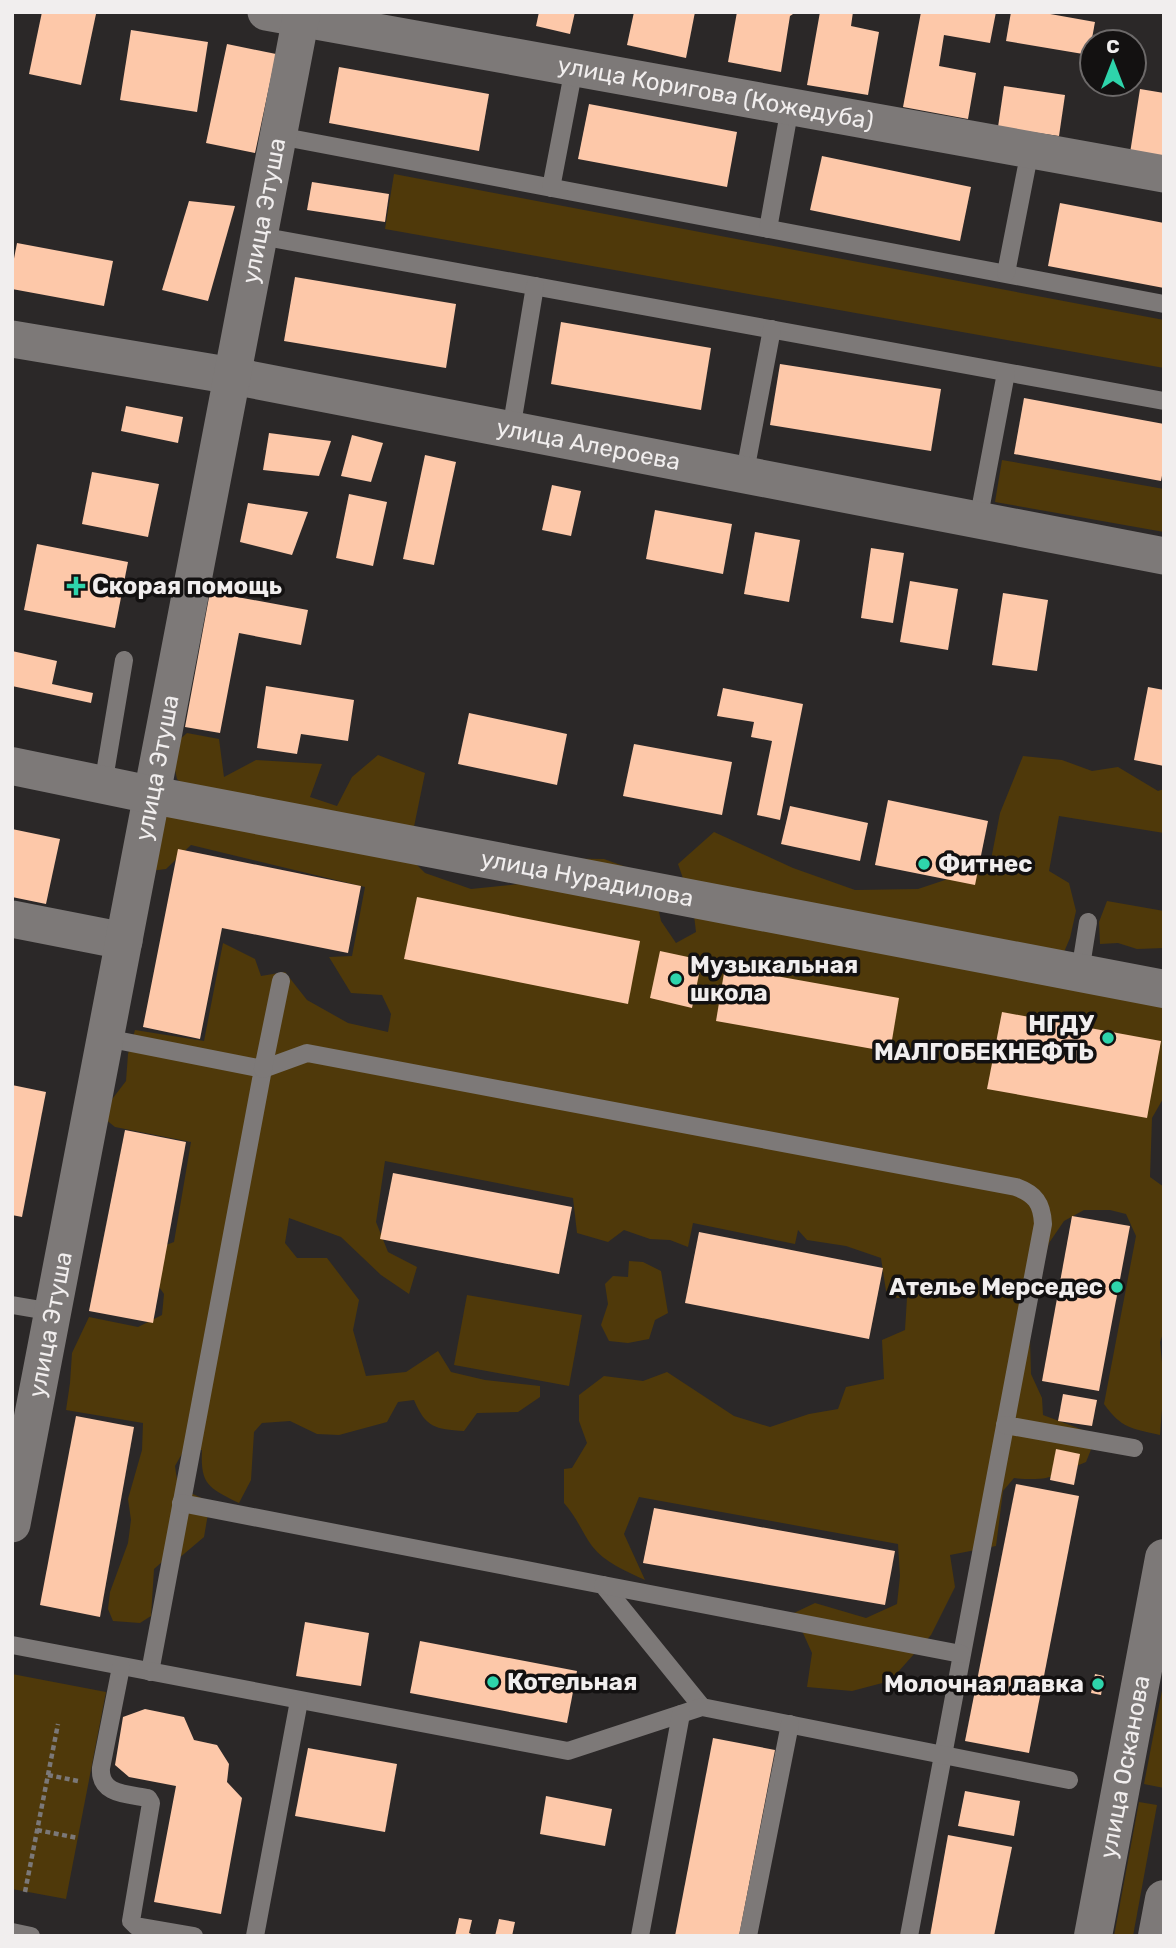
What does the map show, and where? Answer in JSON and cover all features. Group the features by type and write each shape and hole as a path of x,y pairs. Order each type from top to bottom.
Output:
{"street":[{"name":"улица Коригова (Кожедуба)","path":"290,14 1164,174"},
{"name":"улица Этуша","path":"12,1524 279,136 290,14"},
{"name":"улица Алероева","path":"12,339 233,376 744,477 1164,556"},
{"name":"улица Нурадилова","path":"12,766 1164,989"},
{"path":"12,919 124,941"},
{"name":"улица Осканова","path":"1093,1936 1164,1558"},
{"path":"1157,1936 1164,1899"}],"lane":[{"path":"551,188 574,68"},
{"path":"768,229 790,107"},
{"path":"279,136 1164,304"},
{"path":"1006,273 1030,150"},
{"path":"260,236 1164,401"},
{"path":"511,430 535,286"},
{"path":"744,477 772,329"},
{"path":"978,521 1006,373"},
{"path":"103,785 124,660"},
{"path":"1080,972 1088,922"},
{"path":"150,1672 281,981"},
{"path":"106,1038 263,1069 307,1053 988,1182 1028,1192 1037,1199 1043,1210 1043,1224 909,1936"},
{"path":"12,1305 53,1312"},
{"path":"1005,1425 1134,1448"},
{"path":"181,1503 961,1654"},
{"path":"603,1585 702,1707"},
{"path":"12,1645 299,1702 569,1751 702,1707 1069,1780"},
{"path":"121,1667 100,1774 104,1785 109,1789 151,1801 131,1921 136,1926 194,1936"},
{"path":"255,1936 299,1702"},
{"path":"640,1936 681,1714"},
{"path":"748,1936 790,1724"},
{"path":"12,1932 30,1936"}],"path":[{"path":"25,1892 58,1724"},
{"path":"48,1775 89,1783"},
{"path":"37,1830 78,1838"}],"shaded area":[{"path":"394,174 1164,320 1164,368 385,229"},
{"path":"1002,460 1164,489 1164,532 995,502"},
{"path":"187,733 219,739 224,777 256,760 322,764 310,797 337,806 352,777 378,755 425,773 408,856 425,873 471,889 519,884 526,858 604,859 651,876 661,921 676,943 696,932 693,907 678,864 714,832 793,868 855,890 918,889 990,865 1000,813 1023,756 1062,760 1092,771 1118,767 1158,791 1164,789 1164,833 1059,816 1049,871 1069,883 1076,911 1070,938 1061,959 1164,1006 1164,1097 1152,1118 1150,1177 1164,1187 1164,1331 1160,1342 1164,1383 1160,1435 1122,1423 1104,1404 1136,1236 1126,1214 1110,1210 1084,1210 1064,1221 1049,1243 1040,1276 1030,1339 1031,1374 1042,1398 1043,1415 1091,1433 1092,1447 1086,1462 1045,1478 1014,1478 1003,1491 996,1546 950,1555 955,1587 931,1635 890,1681 852,1691 807,1687 812,1653 794,1613 815,1603 866,1618 897,1604 900,1576 898,1544 639,1497 624,1534 645,1580 609,1562 592,1546 564,1503 564,1469 572,1468 587,1443 579,1421 579,1395 604,1376 643,1381 667,1372 734,1416 770,1427 809,1414 838,1409 846,1387 884,1379 882,1340 905,1330 907,1298 897,1298 886,1291 881,1258 846,1246 807,1240 798,1230 795,1244 693,1223 688,1247 670,1240 650,1239 624,1230 608,1242 577,1233 573,1198 385,1161 376,1222 388,1252 417,1267 409,1294 381,1275 341,1237 289,1218 285,1243 297,1258 327,1258 359,1300 353,1330 366,1376 406,1372 438,1351 451,1372 485,1380 540,1386 540,1397 518,1412 477,1413 464,1431 439,1428 427,1422 414,1400 398,1402 387,1422 339,1435 317,1434 290,1421 262,1423 254,1432 251,1480 239,1503 214,1489 205,1479 202,1450 184,1450 175,1466 178,1487 210,1502 204,1537 178,1559 162,1562 154,1569 151,1616 140,1623 113,1621 108,1609 110,1592 128,1543 131,1520 128,1499 142,1450 143,1423 66,1410 72,1353 89,1317 138,1327 162,1315 164,1294 145,1267 147,1252 174,1242 191,1142 115,1127 100,1115 126,1081 128,1054 135,1030 204,1041 223,943 255,959 261,976 285,972 307,1000 348,1023 388,1032 391,1014 382,995 351,993 329,957 352,956 365,887 191,845 166,869 150,871 128,846 194,795 177,779 170,748"},
{"path":"1107,901 1164,911 1164,948 1137,949 1118,943 1100,944 1099,922"},
{"path":"629,1261 643,1262 661,1271 668,1313 655,1320 649,1339 628,1343 609,1341 601,1325 608,1304 605,1284 613,1276 628,1277"},
{"path":"467,1295 582,1315 569,1386 454,1365"},
{"path":"12,1674 106,1692 66,1899 12,1889"},
{"path":"1164,1680 1164,1788 1144,1784"},
{"path":"1139,1802 1157,1805 1133,1936 1114,1936"}],"building":[{"path":"42,12 96,14 81,85 29,74"},
{"path":"539,12 575,12 570,34 536,26"},
{"path":"634,12 695,12 686,58 627,45"},
{"path":"737,12 796,12 790,16 781,72 728,62"},
{"path":"820,12 853,12 851,26 879,32 868,95 807,85"},
{"path":"921,12 996,12 990,43 944,35 939,66 976,73 968,119 903,107"},
{"path":"1011,12 1039,12 1095,22 1094,28 1078,28 1078,53 1006,41"},
{"path":"131,30 208,42 197,112 120,100"},
{"path":"227,44 276,54 255,153 206,143"},
{"path":"339,67 489,94 479,151 329,123"},
{"path":"1004,86 1065,95 1059,136 998,127"},
{"path":"1148,90 1164,93 1164,159 1130,153 1139,98 1148,98"},
{"path":"589,104 737,132 727,187 578,159"},
{"path":"822,156 971,187 960,241 810,210"},
{"path":"312,182 389,194 385,222 307,210"},
{"path":"189,201 235,206 208,301 162,290"},
{"path":"1060,203 1164,223 1164,288 1048,266"},
{"path":"17,243 113,261 104,306 12,289 12,269"},
{"path":"295,277 456,304 446,368 284,341"},
{"path":"561,322 711,348 701,410 551,384"},
{"path":"780,364 941,389 931,451 770,425"},
{"path":"1024,398 1164,424 1164,465 1161,481 1014,454"},
{"path":"126,406 183,417 178,443 121,431"},
{"path":"269,433 331,441 319,476 263,470"},
{"path":"352,435 383,443 371,482 341,476"},
{"path":"425,455 456,462 434,565 403,559"},
{"path":"92,472 159,484 148,537 82,524"},
{"path":"552,485 581,491 571,536 542,530"},
{"path":"349,494 387,502 373,566 336,558"},
{"path":"248,503 308,512 292,555 240,542"},
{"path":"655,510 732,524 723,574 646,559"},
{"path":"755,532 800,540 789,602 744,594"},
{"name":"Скорая помощь","path":"37,544 128,562 115,628 24,610"},
{"path":"871,548 904,553 893,623 861,618"},
{"path":"910,581 958,589 948,650 900,642"},
{"path":"210,592 308,610 301,645 239,633 220,733 185,727"},
{"path":"1003,593 1048,600 1037,671 992,665"},
{"path":"12,651 57,661 52,684 93,693 91,703 12,686"},
{"path":"266,686 354,700 348,741 301,734 297,754 257,748"},
{"path":"1148,687 1164,690 1164,766 1134,760"},
{"path":"723,688 803,704 780,820 757,815 772,741 751,737 754,722 717,716"},
{"path":"469,713 567,734 557,785 458,764"},
{"path":"634,744 732,762 722,815 623,796"},
{"path":"888,800 988,821 975,885 875,865"},
{"path":"790,806 868,823 860,861 781,844"},
{"path":"12,829 60,839 46,904 12,897"},
{"path":"178,849 361,886 348,953 222,928 200,1039 143,1027"},
{"path":"417,897 640,941 628,1004 404,959"},
{"name":"Музыкальная школа","path":"660,951 702,960 692,1008 650,998"},
{"path":"725,967 899,998 890,1052 716,1021"},
{"path":"1002,1012 1161,1041 1147,1118 987,1089"},
{"path":"12,1085 46,1092 22,1217 12,1215"},
{"path":"125,1130 186,1142 153,1323 89,1311"},
{"path":"393,1173 572,1207 559,1274 380,1239"},
{"path":"1072,1216 1130,1226 1099,1391 1042,1381"},
{"path":"699,1232 883,1268 869,1339 685,1303"},
{"path":"1063,1394 1097,1400 1092,1426 1058,1421"},
{"path":"76,1416 134,1427 100,1617 40,1605"},
{"path":"1056,1449 1080,1454 1074,1485 1050,1480"},
{"path":"1016,1484 1079,1496 1029,1753 965,1741"},
{"path":"654,1508 895,1551 885,1605 643,1563"},
{"path":"305,1622 369,1633 361,1686 296,1676"},
{"name":"Котельная","path":"420,1641 577,1671 567,1723 410,1693"},
{"name":"Молочная лавка","path":"1095,1674 1104,1676 1101,1695 1091,1693"},
{"path":"145,1709 184,1717 194,1740 217,1745 229,1764 227,1782 242,1798 221,1914 154,1902 176,1786 129,1777 115,1765 123,1717"},
{"path":"713,1738 775,1750 739,1936 675,1936"},
{"path":"308,1748 397,1764 385,1832 295,1816"},
{"path":"965,1791 1020,1801 1014,1836 958,1826"},
{"path":"546,1796 612,1809 605,1846 540,1834"},
{"path":"948,1835 1012,1847 994,1936 930,1936"},
{"path":"459,1918 472,1920 469,1933 477,1936 455,1936"},
{"path":"499,1919 515,1922 512,1936 495,1936"}],"place":[{"name":"Скорая помощь","path":"76,586"},
{"name":"Фитнес","path":"924,864"},
{"name":"Музыкальная школа","path":"676,979"},
{"name":"НГДУ МАЛГОБЕКНЕФТЬ","path":"1108,1038"},
{"name":"Ателье Мерседес","path":"1117,1287"},
{"name":"Котельная","path":"493,1682"},
{"name":"Молочная лавка","path":"1098,1684"}]}
